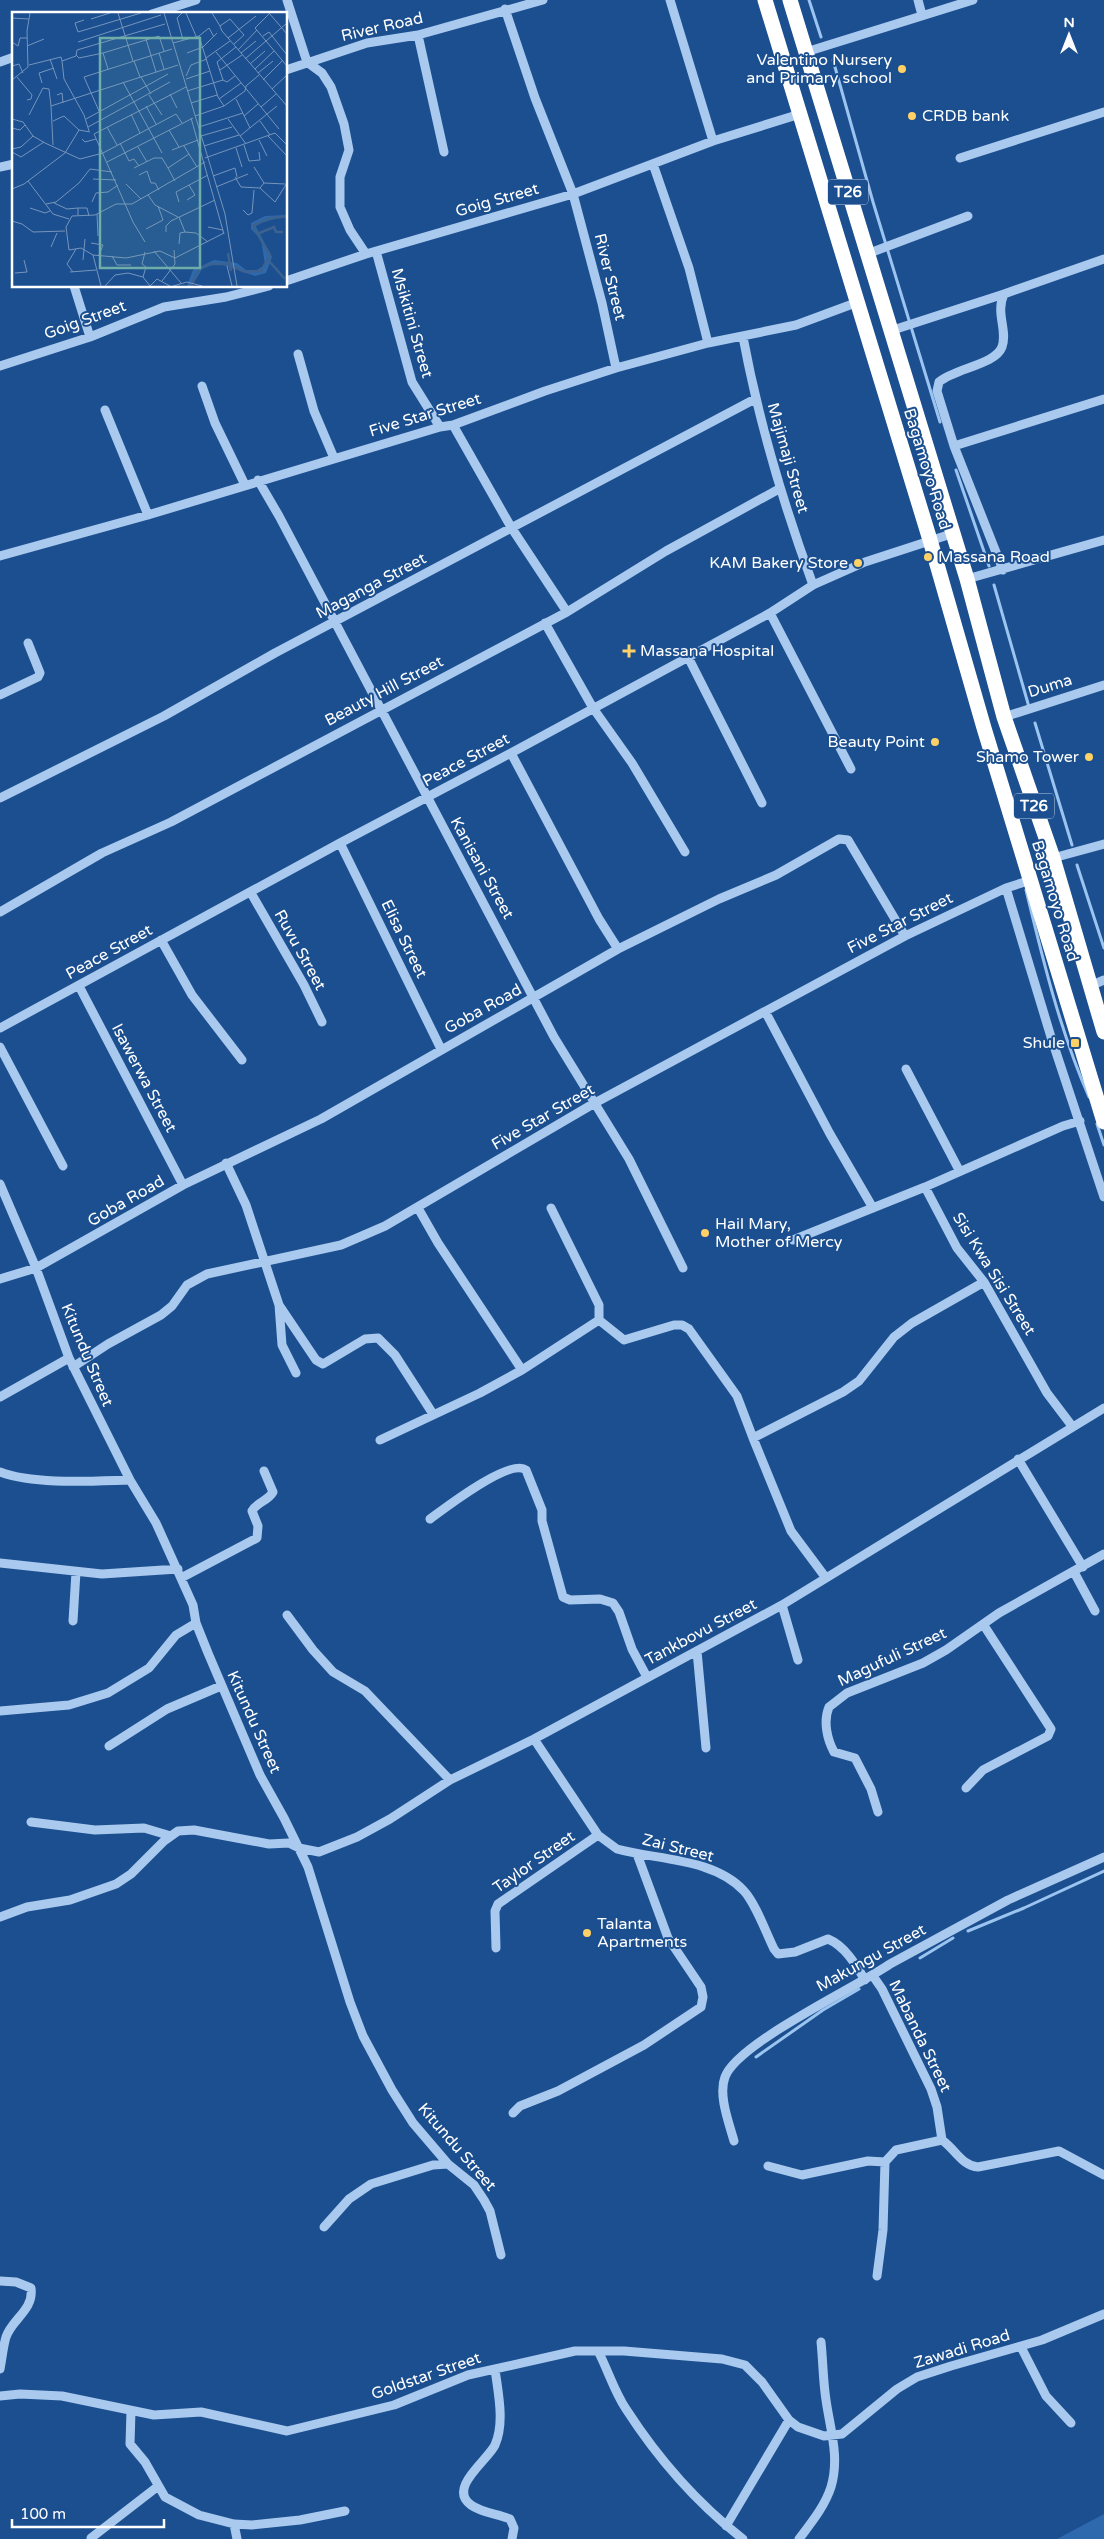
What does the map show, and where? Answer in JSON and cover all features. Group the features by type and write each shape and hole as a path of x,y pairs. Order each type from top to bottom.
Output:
{"highway":[{"name":"Bagamoyo Road","path":"765,0 930,540 1104,1122"},
{"name":"Bagamoyo Road","path":"790,0 967,579 1004,716 1052,858 1104,1032"}],"street":[{"path":"158,12 196,0"},
{"path":"287,0 307,62 322,73 331,87 344,124 349,150 340,176 340,207 350,230 366,254"},
{"name":"River Road","path":"288,69 367,44 418,35 543,0"},
{"path":"670,0 713,141"},
{"path":"918,0 922,15"},
{"path":"806,52 973,0"},
{"name":"River Street","path":"505,10 535,98 572,194 602,303 616,368"},
{"path":"418,35 444,152"},
{"path":"0,62 12,58"},
{"path":"960,158 1104,112"},
{"name":"Goig Street","path":"288,279 366,254 572,194 713,141 800,114"},
{"path":"653,164 689,268 708,343"},
{"path":"867,254 968,216"},
{"name":"Msikitini Street","path":"376,251 412,382 440,426"},
{"path":"890,331 1004,294 1104,258"},
{"path":"75,288 90,336"},
{"name":"Goig Street","path":"0,366 90,336 164,307 226,297 261,288"},
{"path":"1003,570 954,446 938,391 939,382 961,369 994,358 1002,347 1003,331 999,304 1004,294"},
{"name":"Five Star Street","path":"0,556 148,515 440,426 454,425 545,391 616,368 708,343 796,325 858,302"},
{"name":"Majimaji Street","path":"743,337 755,399 779,489 813,585"},
{"path":"298,354 314,411 334,458"},
{"path":"202,386 215,423 245,485"},
{"name":"Maganga Street","path":"0,798 164,716 275,653 335,623 511,527 755,399"},
{"path":"954,446 1104,399"},
{"path":"105,410 148,515"},
{"path":"454,425 511,527 567,612"},
{"name":"Kanisani Street","path":"258,480 535,998 554,1037 593,1104 629,1159 683,1268"},
{"name":"Beauty Hill Street","path":"0,912 102,853 171,822 567,612 666,551 779,489"},
{"name":"Peace Street","path":"0,1028 340,843 770,613 813,585 843,570 952,534"},
{"path":"967,579 1104,540"},
{"path":"770,613 851,769"},
{"path":"545,623 593,708 632,763 685,852"},
{"path":"0,695 32,681 40,673 28,643"},
{"path":"688,657 762,802"},
{"name":"Duma","path":"1004,716 1104,685"},
{"path":"511,753 599,919 618,949"},
{"name":"Goba Road","path":"0,1279 36,1268 183,1185 321,1119 618,949 719,899 776,874 839,838 848,840 905,936"},
{"name":"Elisa Street","path":"340,843 441,1049"},
{"path":"1052,858 1104,844"},
{"name":"Five Star Street","path":"73,1367 108,1344 161,1316 172,1306 187,1284 207,1274 341,1245 385,1226 593,1104 766,1013 905,936 1006,888 1031,880"},
{"path":"1006,888 1051,1037 1104,1197"},
{"name":"Ruvu Street","path":"251,892 304,985 322,1022"},
{"path":"162,940 192,996 242,1060"},
{"path":"1090,986 1104,980"},
{"name":"Isawerwa Street","path":"79,986 183,1185"},
{"path":"766,1013 830,1134 873,1208"},
{"path":"0,1047 63,1166"},
{"path":"906,1069 959,1170"},
{"path":"793,1240 924,1187 959,1170 1063,1126 1080,1122"},
{"path":"226,1163 246,1205 265,1260 279,1305 282,1345 296,1373"},
{"name":"Kitundu Street","path":"0,1184 36,1268 73,1367 130,1480 156,1523 178,1569 194,1605 196,1623 221,1686 260,1775 308,1867 350,2002 364,2036 392,2090 413,2123 448,2164 474,2185 484,2200 490,2211 501,2254"},
{"name":"Sisi Kwa Sisi Street","path":"924,1187 957,1248 984,1282 1047,1392 1072,1426"},
{"path":"418,1208 438,1243 504,1338 522,1370"},
{"path":"551,1208 599,1304 599,1320"},
{"path":"753,1438 844,1392 859,1381 894,1337 912,1323 984,1282"},
{"path":"279,1305 304,1345 321,1364 366,1339 378,1338 395,1355 433,1414"},
{"path":"380,1440 480,1393 522,1370 599,1320"},
{"path":"599,1320 624,1340 674,1325 682,1325 689,1329 737,1396 739,1406 791,1532 826,1578"},
{"path":"0,1397 69,1358"},
{"name":"Tankbovu Street","path":"299,1848 319,1852 357,1837 390,1819 450,1780 534,1739 782,1605 1104,1408"},
{"path":"1018,1459 1083,1567"},
{"path":"430,1518 474,1488 506,1470 522,1467 526,1470 542,1510 542,1521 563,1597 570,1600 600,1599 613,1604 619,1612 632,1649 647,1677"},
{"path":"181,1578 257,1538 258,1526 252,1511 254,1506 270,1497 273,1492 264,1471"},
{"path":"0,1472 28,1478 130,1480"},
{"name":"Magufuli Street","path":"878,1812 871,1789 855,1758 834,1752 831,1746 827,1723 829,1707 858,1688 923,1662 970,1635 1018,1601 1104,1554"},
{"path":"0,1563 76,1572 124,1574 178,1569"},
{"path":"73,1622 76,1572"},
{"path":"1074,1572 1095,1611"},
{"path":"782,1605 798,1660"},
{"path":"287,1615 313,1650 333,1672 365,1692 450,1780"},
{"path":"0,1711 69,1705 108,1693 149,1668 176,1635 196,1623"},
{"path":"966,1788 983,1770 1048,1736 1051,1730 983,1624"},
{"path":"697,1651 706,1748"},
{"path":"109,1746 167,1709 221,1686"},
{"name":"Zai Street","path":"534,1739 598,1835 617,1849 706,1868 724,1877 744,1892 778,1954 794,1952 828,1939 834,1942 869,1978"},
{"path":"32,1822 95,1830 144,1828 171,1836"},
{"path":"0,1917 28,1908 70,1900 116,1884 131,1874 171,1836 178,1831 186,1829 260,1843 289,1843 299,1848"},
{"name":"Taylor Street","path":"496,1948 495,1911 498,1904 598,1835"},
{"path":"514,2113 520,2106 558,2090 644,2045 701,2007 703,1997 700,1987 668,1938 637,1854"},
{"name":"Makungu Street","path":"734,2141 723,2087 730,2068 736,2061 800,2016 869,1978 890,1964 1008,1900 1104,1857"},
{"name":"Mabanda Street","path":"869,1978 882,1989 931,2090 937,2107 942,2140"},
{"path":"877,2276 883,2230 884,2162 896,2150 942,2140 954,2148 962,2161 970,2166 978,2167 1059,2151 1104,2175"},
{"path":"768,2166 802,2175 868,2162 884,2162"},
{"path":"324,2228 349,2199 371,2184 434,2165 448,2164"},
{"path":"0,2281 16,2282 31,2288 32,2294 27,2307 6,2337 0,2369"},
{"name":"Zawadi Road","path":"834,2436 842,2434 897,2389 918,2377 1021,2347 1104,2314"},
{"path":"799,2539 822,2505 831,2487 835,2464 834,2436 824,2385 821,2342"},
{"path":"1021,2347 1046,2396 1071,2423"},
{"name":"Goldstar Street","path":"0,2396 20,2394 62,2396 154,2415 201,2412 287,2431 394,2405 468,2375 575,2351 668,2353 722,2359 745,2365 762,2382 789,2420 805,2431 834,2436"},
{"path":"598,2351 626,2409 673,2470 726,2526 743,2539"},
{"path":"495,2369 499,2431 489,2456 464,2486 464,2495 472,2505 510,2520 514,2528 512,2539"},
{"path":"131,2411 130,2444 145,2462 157,2487 165,2497 184,2508 199,2515 234,2524 277,2523 345,2511"},
{"path":"726,2526 789,2420"},
{"path":"91,2538 157,2487"},
{"path":"234,2524 237,2539"}],"shaded area":[{"path":"1104,2514 1104,2539 1057,2539"}],"waterway":[{"path":"809,0 821,37"},
{"path":"833,60 873,202 940,422"},
{"path":"956,470 989,566"},
{"path":"994,585 1029,707"},
{"path":"1035,723 1072,845"},
{"path":"1077,865 1104,948"},
{"path":"1026,890 1061,1021 1089,1097"},
{"path":"1097,1124 1104,1145"},
{"path":"968,1931 1024,1908 1104,1871"},
{"path":"920,1958 953,1938"},
{"path":"756,2057 823,2010 859,1989"}],"place":[{"name":"Valentino Nursery and Primary school","path":"902,69"},
{"name":"CRDB bank","path":"912,116"},
{"name":"Massana Road","path":"928,557"},
{"name":"KAM Bakery Store","path":"858,563"},
{"name":"Massana Hospital","path":"629,651"},
{"name":"Beauty Point","path":"935,742"},
{"name":"Shamo Tower","path":"1089,757"},
{"name":"Shule","path":"1075,1043"},
{"name":"Hail Mary, Mother of Mercy","path":"705,1233"},
{"name":"Talanta Apartments","path":"587,1933"}]}
